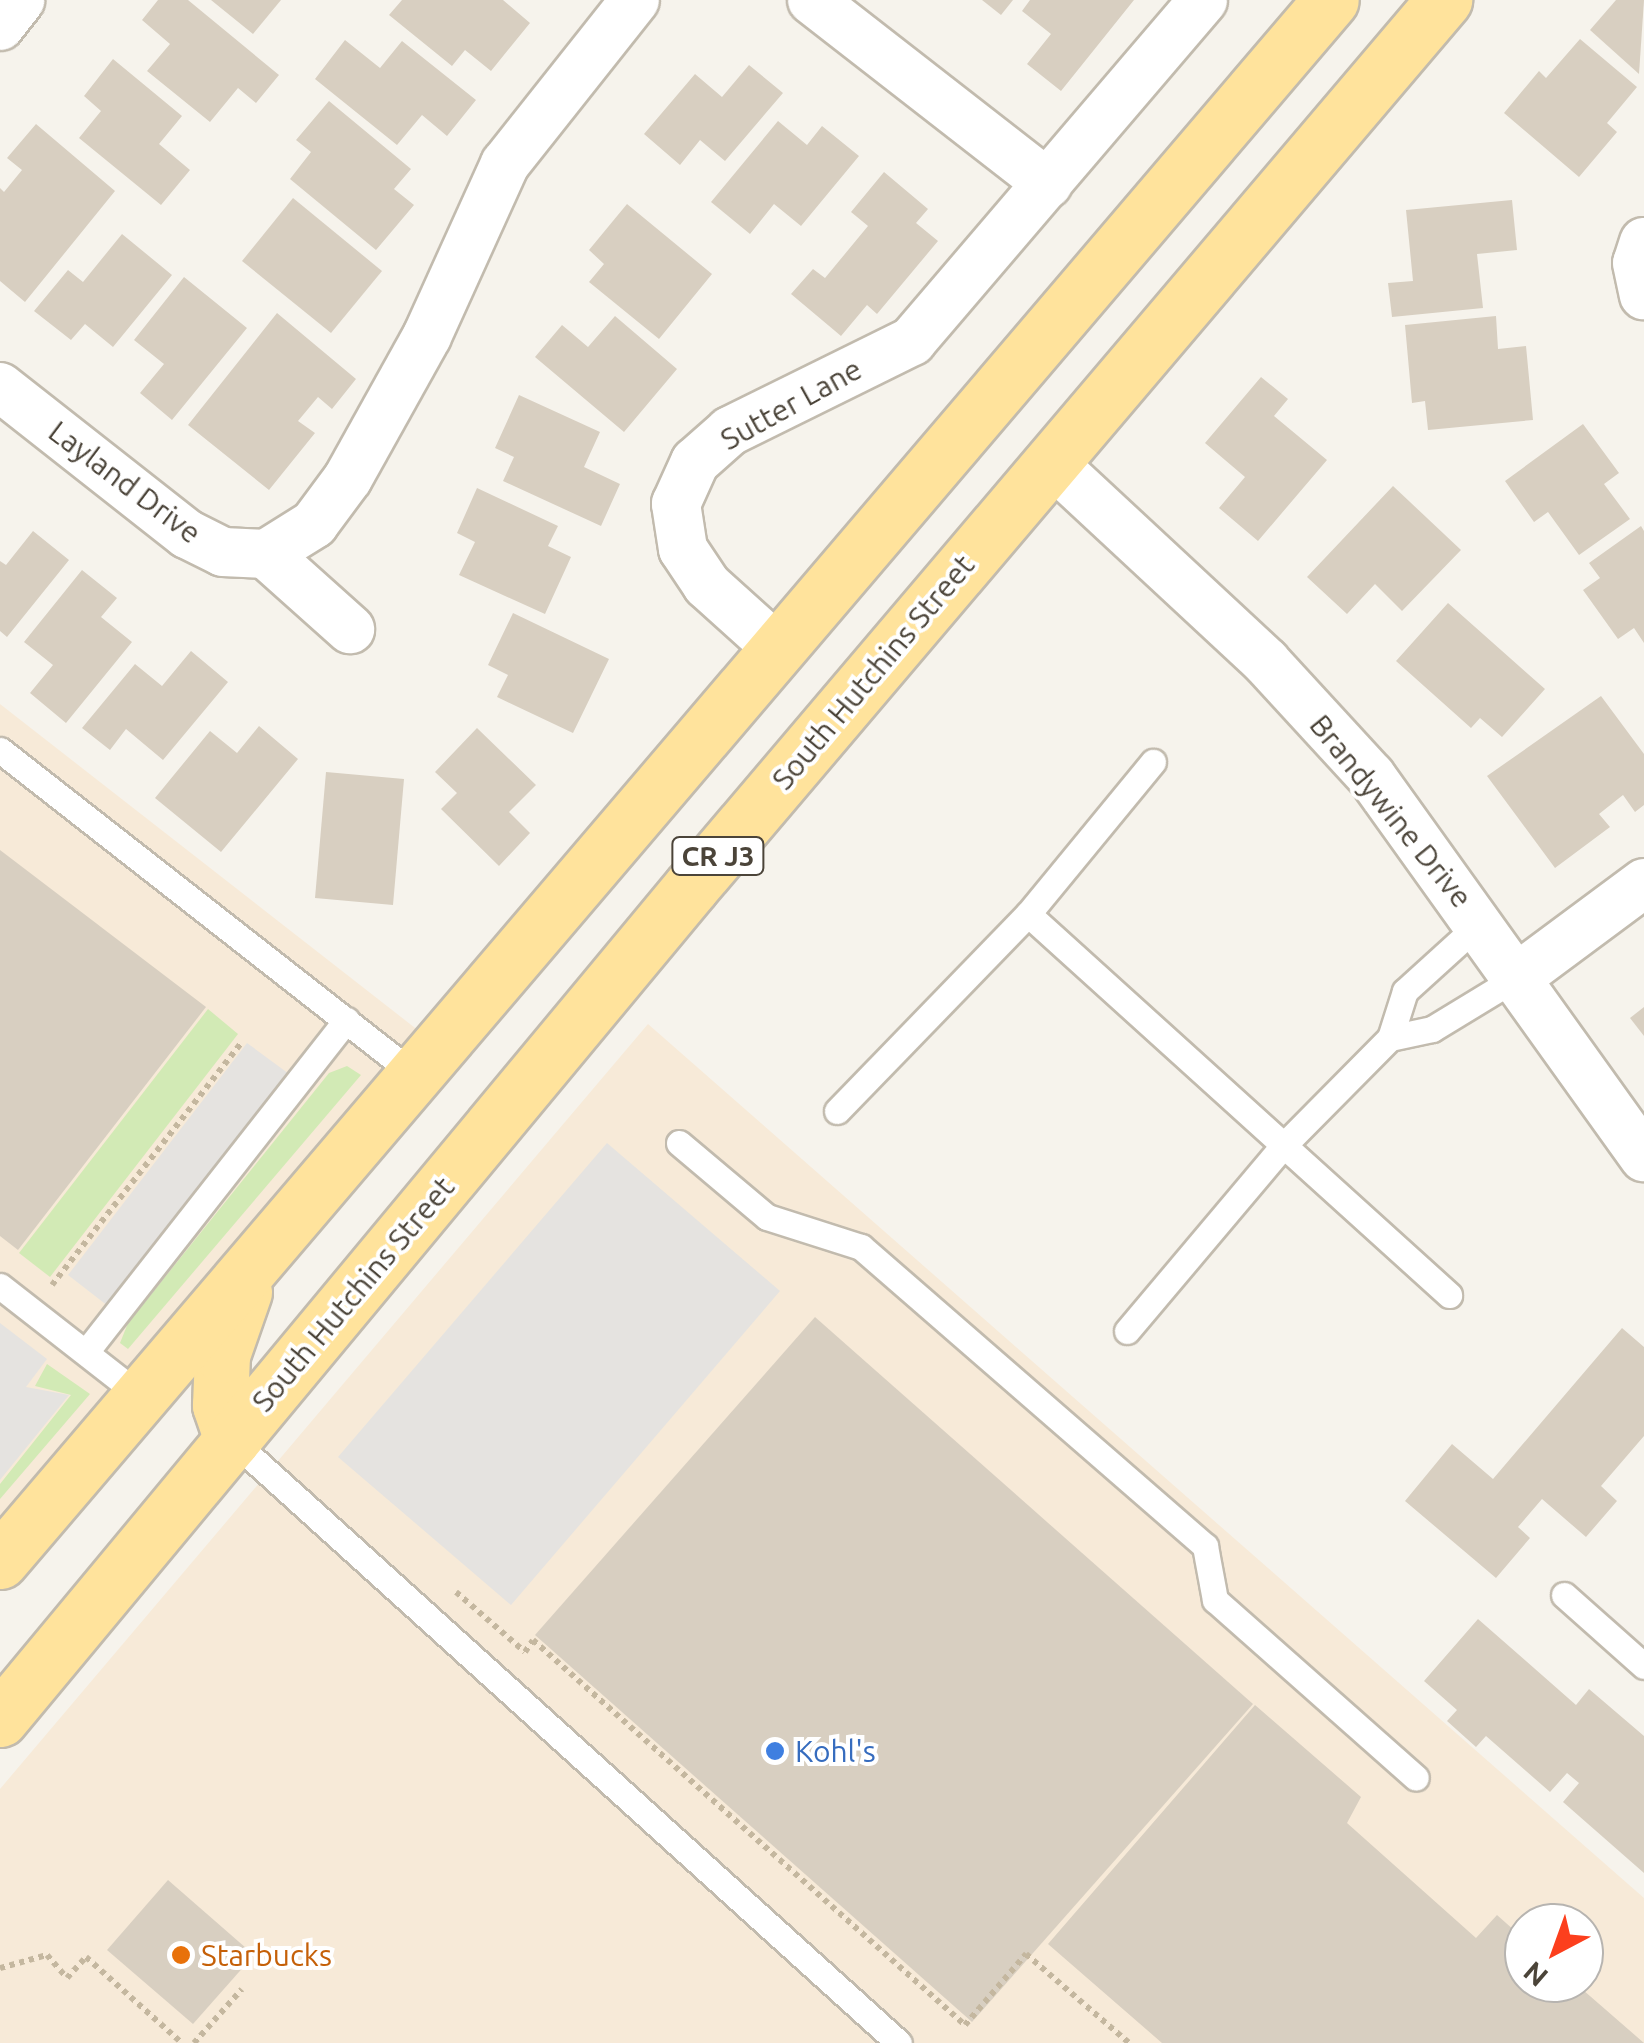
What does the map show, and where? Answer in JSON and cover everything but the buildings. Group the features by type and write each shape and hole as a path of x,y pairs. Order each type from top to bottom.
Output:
{"main road":[{"name":"CR J3","path":"0,1561 1331,0"},
{"name":"South Hutchins Street","path":"0,1719 1050,461 1444,0"},
{"path":"232,1440 220,1405 222,1355 256,1261"}],"street":[{"path":"0,26 20,0"},
{"path":"350,630 266,554 314,524 348,478 428,336 505,164 635,0"},
{"path":"812,0 1048,184"},
{"name":"Sutter Lane","path":"778,649 707,585 682,549 676,504 695,462 730,431 912,340 1203,0"},
{"path":"1644,242 1637,263 1644,294"},
{"name":"Layland Drive","path":"0,387 187,534 223,552 266,554"},
{"name":"Brandywine Drive","path":"1050,461 1266,662 1371,776 1520,976 1644,1157"},
{"path":"1520,976 1644,882"}],"lane":[{"path":"0,750 414,1074"},
{"path":"837,1112 1028,914 1153,762"},
{"path":"1028,914 1282,1148 1449,1295"},
{"path":"1127,1331 1282,1148 1390,1038 1406,991 1480,923"},
{"path":"1390,1038 1432,1029 1520,976"},
{"path":"86,1352 346,1020"},
{"path":"679,1143 767,1216 861,1247 1206,1546 1216,1600 1416,1778"},
{"path":"0,1286 141,1396"},
{"path":"232,1440 899,2043"},
{"path":"1564,1595 1644,1666"}],"path":[{"path":"47,1292 242,1042"},
{"path":"446,1583 525,1652 533,1640 964,2025 1026,1954 1129,2043"},
{"path":"0,1968 47,1955 68,1978 86,1957 182,2043"},
{"path":"194,2043 242,1989"}],"shaded area":[{"path":"0,704 419,1031 0,1526"},
{"path":"648,1024 1644,1898 1644,2043 0,2043 0,1789"},
{"path":"247,1043 311,1090 126,1320 68,1275"},
{"path":"607,1143 780,1291 511,1605 338,1457"},
{"path":"0,1323 47,1359 26,1387 69,1395 0,1480"}],"green space":[{"path":"208,1009 238,1034 50,1277 19,1253"},
{"path":"347,1066 361,1075 128,1349 120,1343 128,1323 329,1073"},
{"path":"47,1364 90,1394 0,1499 0,1484 71,1395 35,1386"}],"place":[{"name":"Kohl's","path":"775,1751"},
{"name":"Starbucks","path":"181,1955"}]}
